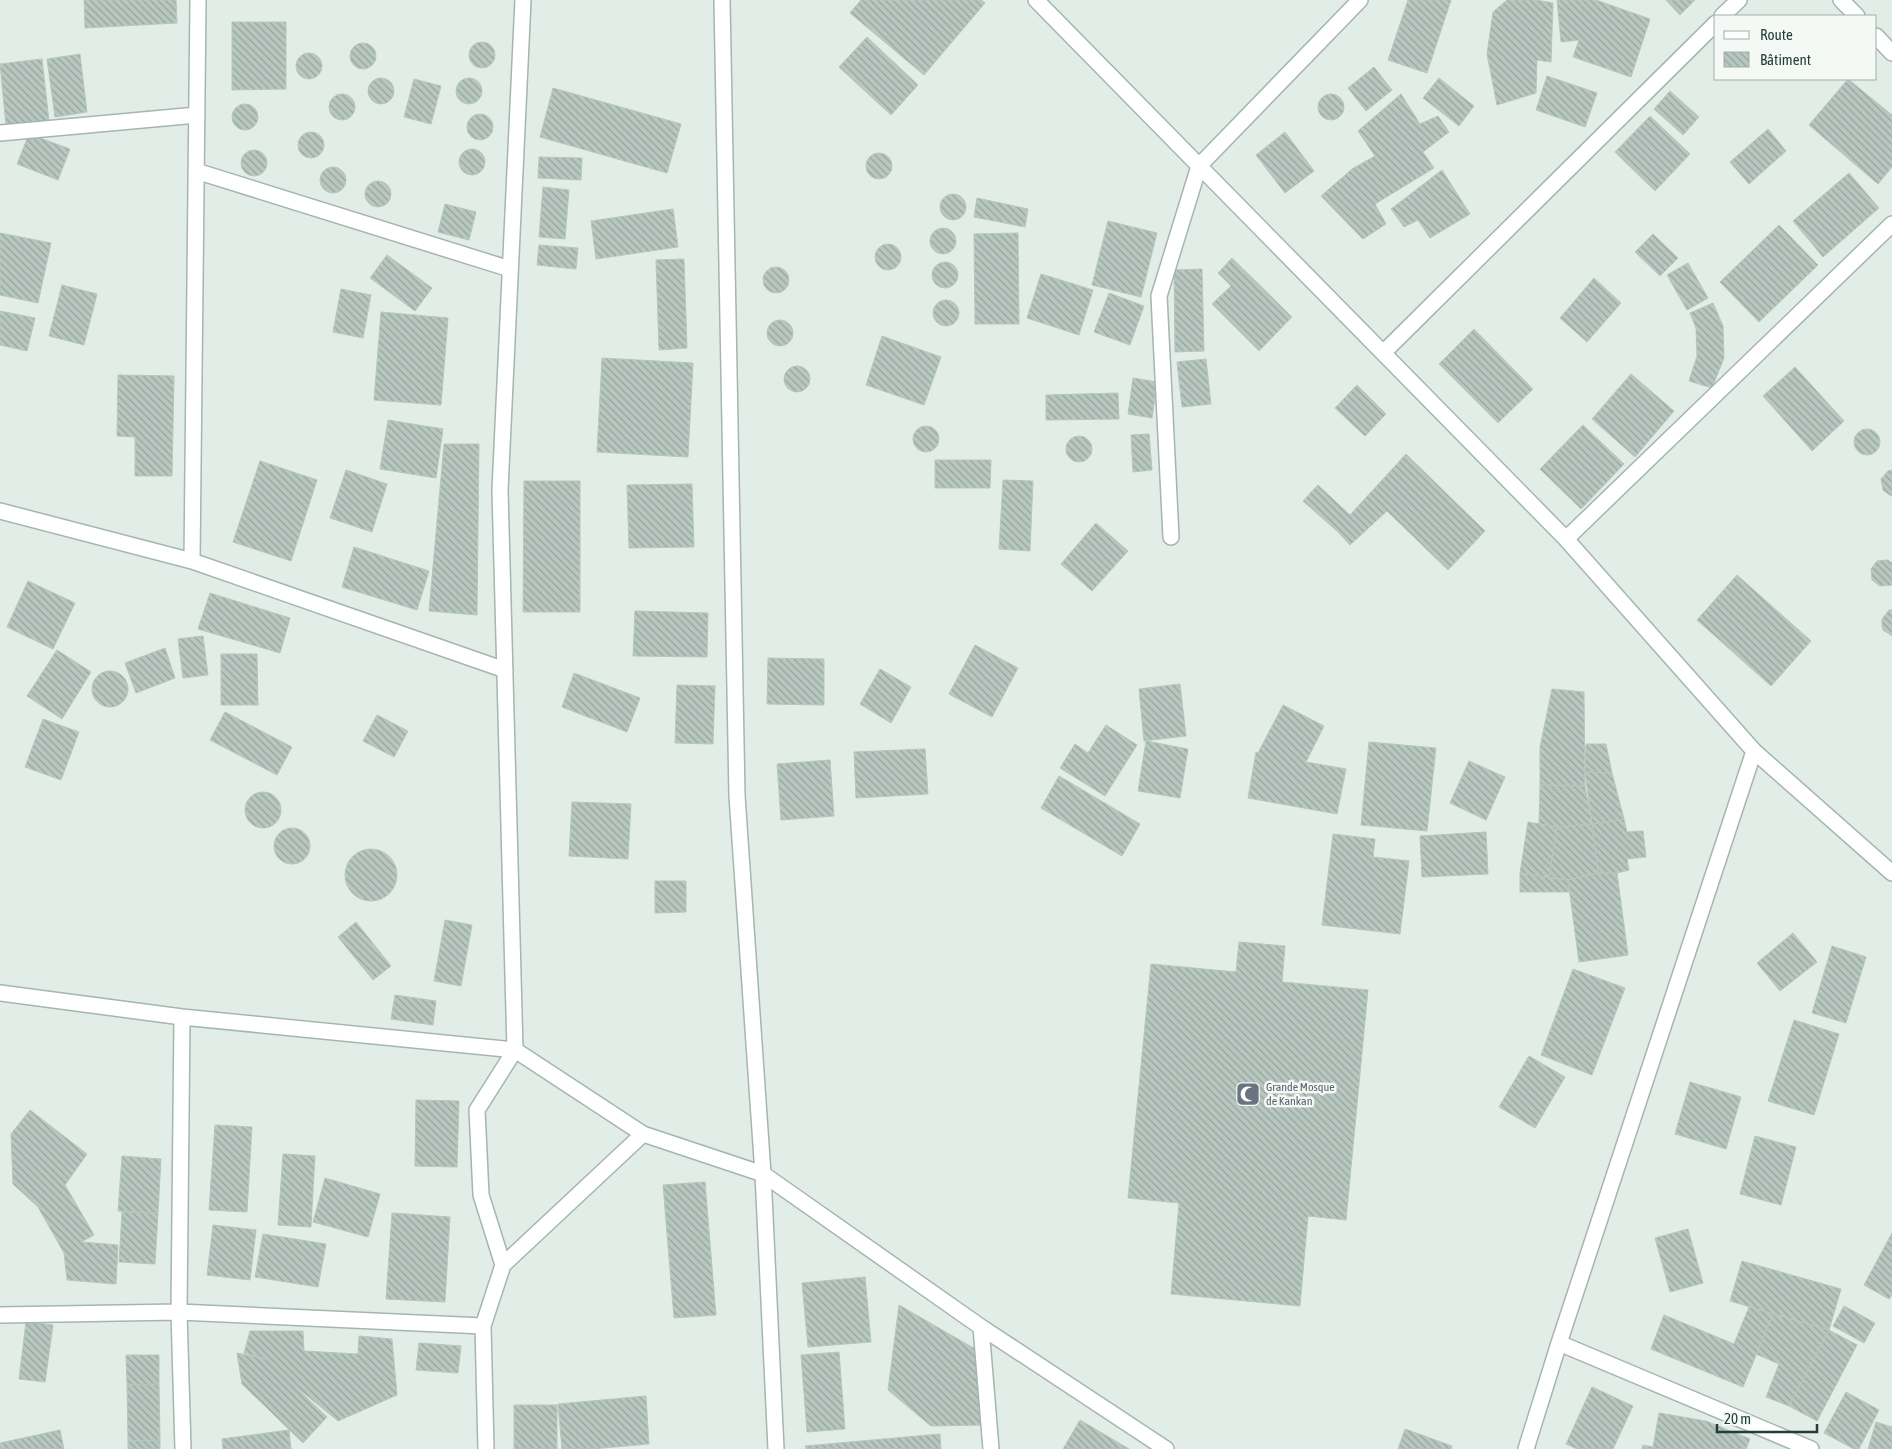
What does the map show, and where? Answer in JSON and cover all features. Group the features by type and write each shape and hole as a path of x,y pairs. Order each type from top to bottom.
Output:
{"street":[{"path":"192,561 198,0"},
{"path":"503,1265 480,1195 477,1110 515,1050 500,490 523,0"},
{"path":"722,0 737,796 763,1174 776,1449"},
{"path":"1036,0 1566,539 1754,751 1892,873"},
{"path":"1171,537 1159,296 1198,166 1360,0"},
{"path":"1723,15 1739,0"},
{"path":"1841,0 1856,15"},
{"path":"1383,353 1714,25"},
{"path":"1877,37 1892,53"},
{"path":"0,133 197,115"},
{"path":"196,171 510,269"},
{"path":"1566,539 1892,224"},
{"path":"0,510 192,561 505,670"},
{"path":"1526,1449 1559,1343 1754,751"},
{"path":"0,993 182,1017 515,1050 644,1134 763,1174 981,1326 1166,1449"},
{"path":"182,1017 179,1312 183,1449"},
{"path":"486,1449 483,1326 503,1265 644,1134"},
{"path":"0,1315 179,1312 483,1326"},
{"path":"981,1326 991,1449"},
{"path":"1559,1343 1811,1449"}],"building":[{"path":"84,0 176,0 177,23 85,28"},
{"path":"861,0 981,0 985,3 924,75 850,13"},
{"path":"1408,0 1451,0 1427,73 1388,60"},
{"path":"1507,0 1536,0 1553,3 1551,62 1537,60 1536,93 1497,105 1487,54 1493,12"},
{"path":"1557,0 1596,0 1650,19 1631,77 1573,57 1579,40 1561,42"},
{"path":"1666,0 1695,0 1680,15"},
{"path":"232,22 286,22 286,89 232,90"},
{"path":"867,37 918,85 891,115 839,67"},
{"path":"482,42 491,46 495,55 491,64 482,68 473,64 469,55 473,46"},
{"path":"363,43 372,47 376,56 372,65 363,69 354,65 350,56 354,47"},
{"path":"309,53 318,57 322,66 318,75 309,79 300,75 296,66 300,57"},
{"path":"80,54 87,112 55,117 47,59"},
{"path":"42,59 49,121 6,126 0,64"},
{"path":"1374,67 1392,90 1366,111 1348,88"},
{"path":"1547,76 1597,93 1585,127 1536,110"},
{"path":"381,78 390,82 394,91 390,100 381,104 372,100 368,91 372,82"},
{"path":"469,78 478,82 482,91 478,100 469,104 460,100 456,91 460,82"},
{"path":"1439,78 1474,106 1459,126 1423,98"},
{"path":"414,79 441,86 431,124 404,117"},
{"path":"1847,80 1849,80 1892,115 1892,167 1878,184 1809,125"},
{"path":"553,88 681,124 667,173 540,137"},
{"path":"1670,91 1699,117 1683,135 1654,109"},
{"path":"342,94 351,98 355,107 351,116 342,120 333,116 329,107 333,98"},
{"path":"1331,94 1340,98 1344,107 1340,116 1331,120 1322,116 1318,107 1322,98"},
{"path":"1401,94 1420,124 1438,116 1449,132 1423,152 1434,168 1375,204 1386,224 1363,239 1321,196 1352,169 1375,156 1358,131"},
{"path":"245,104 254,108 258,117 254,126 245,130 236,126 232,117 236,108"},
{"path":"480,114 489,118 493,127 489,136 480,140 471,136 467,127 471,118"},
{"path":"1650,116 1690,154 1655,191 1615,152"},
{"path":"1768,129 1786,151 1749,184 1730,162"},
{"path":"311,132 320,136 324,145 320,154 311,158 302,154 298,145 302,136"},
{"path":"1285,132 1314,171 1285,193 1256,155"},
{"path":"29,134 70,149 58,180 17,164"},
{"path":"472,149 481,153 485,162 481,171 472,175 463,171 459,162 463,153"},
{"path":"254,150 263,154 267,163 263,172 254,176 245,172 241,163 245,154"},
{"path":"879,153 888,157 892,166 888,175 879,179 870,175 866,166 870,157"},
{"path":"539,157 582,158 581,180 538,178"},
{"path":"333,167 342,171 346,180 342,189 333,193 324,189 320,180 324,171"},
{"path":"1442,170 1470,214 1430,238 1418,220 1404,227 1391,209"},
{"path":"1849,173 1879,208 1823,257 1793,221"},
{"path":"378,181 387,185 391,194 387,203 378,207 369,203 365,194 369,185"},
{"path":"543,187 569,190 565,239 539,237"},
{"path":"953,194 962,198 966,207 962,216 953,220 944,216 940,207 944,198"},
{"path":"977,198 1028,209 1025,227 974,217"},
{"path":"445,204 476,212 469,240 438,232"},
{"path":"673,209 678,247 596,259 591,221"},
{"path":"1108,221 1157,233 1141,297 1092,285"},
{"path":"1779,225 1818,265 1759,322 1720,282"},
{"path":"943,228 952,232 956,241 952,250 943,254 934,250 930,241 934,232"},
{"path":"0,233 51,243 38,303 0,295"},
{"path":"1018,233 1019,324 975,324 974,234"},
{"path":"1653,234 1678,258 1660,276 1635,252"},
{"path":"888,244 897,248 901,257 897,266 888,270 879,266 875,257 879,248"},
{"path":"539,245 578,248 576,269 537,265"},
{"path":"387,255 432,288 415,311 370,278"},
{"path":"1232,258 1292,317 1259,351 1212,304 1231,286 1218,273"},
{"path":"684,259 687,348 659,350 656,260"},
{"path":"945,262 954,266 958,275 954,284 945,288 936,284 932,275 936,266"},
{"path":"1688,263 1708,298 1687,310 1667,275"},
{"path":"776,267 785,271 789,280 785,289 776,293 767,289 763,280 767,271"},
{"path":"1202,269 1204,351 1175,352 1174,270"},
{"path":"1041,274 1093,290 1079,335 1027,318"},
{"path":"1594,278 1621,303 1587,342 1560,318"},
{"path":"62,285 97,294 84,345 49,336"},
{"path":"341,289 371,295 363,338 333,332"},
{"path":"1109,293 1144,306 1130,345 1094,332"},
{"path":"946,300 955,304 959,313 955,322 946,326 937,322 933,313 937,304"},
{"path":"1713,303 1723,326 1724,358 1712,388 1689,381 1697,356 1696,328 1690,313"},
{"path":"0,311 35,318 27,351 0,345"},
{"path":"381,312 448,318 441,405 374,400"},
{"path":"780,320 789,324 793,333 789,342 780,346 771,342 767,333 771,324"},
{"path":"1474,329 1533,389 1498,423 1439,364"},
{"path":"882,336 941,357 924,405 866,385"},
{"path":"602,358 693,363 688,457 597,452"},
{"path":"1206,359 1211,404 1182,407 1177,362"},
{"path":"797,366 806,370 810,379 806,388 797,392 788,388 784,379 788,370"},
{"path":"1795,367 1844,421 1812,451 1763,396"},
{"path":"1631,374 1674,411 1635,457 1592,419"},
{"path":"118,375 174,376 172,476 135,476 135,437 117,436"},
{"path":"1133,378 1157,382 1152,418 1128,414"},
{"path":"1357,385 1386,414 1365,436 1335,408"},
{"path":"1118,393 1119,419 1046,420 1046,395"},
{"path":"388,420 443,429 436,478 380,469"},
{"path":"1583,425 1624,464 1581,509 1540,469"},
{"path":"926,426 935,430 939,439 935,448 926,452 917,448 913,439 917,430"},
{"path":"1867,429 1877,432 1880,442 1877,452 1867,455 1857,452 1854,442 1857,432"},
{"path":"1149,434 1152,470 1133,472 1131,435"},
{"path":"1079,436 1089,439 1092,449 1089,459 1079,462 1069,459 1066,449 1069,439"},
{"path":"444,444 479,444 477,615 429,611"},
{"path":"1406,454 1485,531 1448,570 1387,511 1350,545 1303,501 1318,485 1350,515"},
{"path":"935,460 991,460 990,488 935,488"},
{"path":"260,461 317,480 291,561 233,542"},
{"path":"346,470 387,484 372,532 330,518"},
{"path":"1892,470 1891,496 1883,490 1881,479 1888,471"},
{"path":"1003,480 1033,481 1030,551 999,549"},
{"path":"524,481 580,481 580,612 523,612"},
{"path":"692,484 694,547 629,548 627,485"},
{"path":"1096,523 1128,551 1092,591 1061,564"},
{"path":"354,547 429,571 417,610 342,587"},
{"path":"1888,560 1892,563 1892,585 1880,586 1872,580 1871,569 1877,561"},
{"path":"1737,575 1811,641 1771,686 1697,620"},
{"path":"28,581 75,603 53,649 7,627"},
{"path":"210,593 290,618 280,653 198,629"},
{"path":"1889,610 1892,610 1892,636 1883,630 1882,626 1882,619"},
{"path":"635,611 708,613 707,657 633,656"},
{"path":"203,636 208,675 183,678 178,639"},
{"path":"975,645 1018,668 992,717 949,694"},
{"path":"165,648 175,678 136,693 125,663"},
{"path":"57,650 91,672 62,719 27,696"},
{"path":"221,654 257,654 258,705 221,705"},
{"path":"768,658 824,659 824,705 767,704"},
{"path":"880,669 911,687 891,723 860,704"},
{"path":"110,671 123,676 128,689 123,702 110,707 97,702 92,689 97,676"},
{"path":"574,673 640,698 627,732 562,707"},
{"path":"1180,684 1186,736 1144,741 1139,689"},
{"path":"677,685 715,686 713,744 675,743"},
{"path":"1552,689 1584,692 1585,786 1540,785 1540,747"},
{"path":"1283,705 1324,726 1306,762 1346,769 1337,814 1248,798 1256,752 1258,753"},
{"path":"225,712 292,747 277,775 210,740"},
{"path":"377,715 408,731 394,757 363,741"},
{"path":"43,719 79,732 61,780 25,767"},
{"path":"1106,725 1137,745 1105,796 1060,768 1075,744 1088,753"},
{"path":"1146,741 1188,749 1180,798 1138,791"},
{"path":"1369,742 1436,748 1427,831 1361,825"},
{"path":"1586,744 1606,744 1612,773 1585,772"},
{"path":"925,749 928,794 856,798 854,752"},
{"path":"830,760 834,816 781,820 777,764"},
{"path":"1469,761 1505,777 1486,820 1450,803"},
{"path":"1585,772 1612,773 1624,819 1592,824"},
{"path":"1059,776 1140,824 1122,856 1041,808"},
{"path":"1540,785 1585,786 1592,824 1557,827 1539,824"},
{"path":"263,792 276,797 281,810 276,823 263,828 250,823 245,810 250,797"},
{"path":"572,802 631,804 628,859 569,856"},
{"path":"1624,819 1627,832 1643,831 1646,857 1627,859 1629,870 1617,873 1598,873 1592,824"},
{"path":"1528,822 1557,827 1549,878 1520,873"},
{"path":"1592,824 1598,873 1568,880 1549,878 1557,827"},
{"path":"292,828 299,829 305,833 309,839 309,853 305,859 299,863 292,864 285,863 279,859 275,853 274,846 275,839 279,833 285,829"},
{"path":"1486,832 1488,874 1422,877 1420,836"},
{"path":"1333,834 1375,839 1373,857 1409,861 1400,934 1322,925"},
{"path":"371,849 381,851 389,857 395,865 397,875 395,885 389,893 381,899 371,901 361,899 353,893 347,885 345,875 347,865 353,857 361,851"},
{"path":"1520,873 1568,880 1570,892 1520,892"},
{"path":"1598,873 1617,873 1628,955 1579,962 1568,880"},
{"path":"655,881 686,881 686,912 655,913"},
{"path":"445,920 472,925 461,986 434,981"},
{"path":"356,922 391,966 373,980 338,937"},
{"path":"1793,933 1817,962 1780,991 1757,963"},
{"name":"Grande Mosque de Kankan","path":"1239,942 1285,946 1282,982 1368,990 1346,1220 1308,1216 1300,1306 1171,1294 1179,1203 1128,1198 1151,964 1236,972"},
{"path":"1832,946 1866,957 1846,1023 1812,1013"},
{"path":"1573,969 1625,988 1592,1075 1541,1055"},
{"path":"395,995 436,1001 433,1025 391,1019"},
{"path":"1794,1020 1839,1034 1814,1115 1768,1101"},
{"path":"1529,1056 1565,1077 1535,1128 1499,1107"},
{"path":"1690,1082 1741,1097 1726,1149 1675,1134"},
{"path":"416,1100 459,1101 457,1167 415,1166"},
{"path":"30,1110 87,1154 65,1185 94,1235 81,1242 118,1245 116,1284 67,1280 64,1253 38,1207 13,1184 11,1134"},
{"path":"215,1125 252,1127 247,1212 209,1210"},
{"path":"1755,1136 1796,1147 1781,1205 1740,1194"},
{"path":"283,1154 315,1156 311,1227 278,1225"},
{"path":"122,1156 161,1159 158,1213 118,1211"},
{"path":"325,1178 380,1194 368,1237 313,1222"},
{"path":"705,1182 716,1315 674,1318 663,1185"},
{"path":"122,1212 158,1213 155,1264 119,1262"},
{"path":"392,1213 450,1217 445,1302 386,1299"},
{"path":"213,1225 256,1230 250,1280 207,1275"},
{"path":"1688,1229 1703,1283 1670,1292 1655,1238"},
{"path":"1892,1233 1892,1295 1889,1299 1864,1285"},
{"path":"263,1234 326,1244 318,1287 255,1277"},
{"path":"1742,1261 1841,1289 1829,1330 1730,1301"},
{"path":"865,1277 871,1342 808,1347 802,1283"},
{"path":"899,1305 977,1350 983,1425 931,1426 888,1390"},
{"path":"1844,1306 1875,1323 1864,1343 1833,1326"},
{"path":"1749,1307 1773,1314 1743,1387 1651,1349 1664,1315 1734,1344"},
{"path":"1773,1314 1829,1330 1789,1406 1766,1397 1779,1364 1756,1354"},
{"path":"26,1322 53,1325 45,1382 19,1379"},
{"path":"1829,1330 1857,1345 1817,1421 1789,1406"},
{"path":"250,1331 303,1331 304,1351 358,1354 359,1336 392,1339 397,1395 338,1421 295,1386 266,1359 244,1353"},
{"path":"419,1343 461,1346 458,1373 416,1370"},
{"path":"839,1352 845,1429 807,1432 801,1355"},
{"path":"237,1353 266,1359 327,1417 303,1443 242,1384"},
{"path":"126,1355 159,1355 159,1384 127,1385"},
{"path":"159,1384 160,1440 128,1441 127,1385"},
{"path":"1592,1387 1633,1406 1613,1449 1577,1449 1566,1444"},
{"path":"1846,1392 1879,1410 1859,1449 1854,1449 1824,1433"},
{"path":"646,1396 649,1444 592,1449 562,1449 558,1404"},
{"path":"514,1405 557,1405 557,1449 514,1449"},
{"path":"1659,1413 1706,1421 1750,1439 1746,1449 1642,1449 1643,1445 1653,1447"},
{"path":"1080,1420 1129,1449 1063,1449"},
{"path":"1876,1422 1892,1427 1892,1449 1868,1449"},
{"path":"1405,1429 1452,1446 1451,1449 1398,1449"},
{"path":"60,1430 64,1449 0,1449 0,1443"},
{"path":"289,1430 291,1449 223,1449 222,1439"},
{"path":"940,1434 941,1449 806,1449 805,1446"},
{"path":"160,1440 160,1449 128,1449 128,1441"}],"place":[{"name":"Grande Mosque de Kankan","path":"1248,1094"}]}
